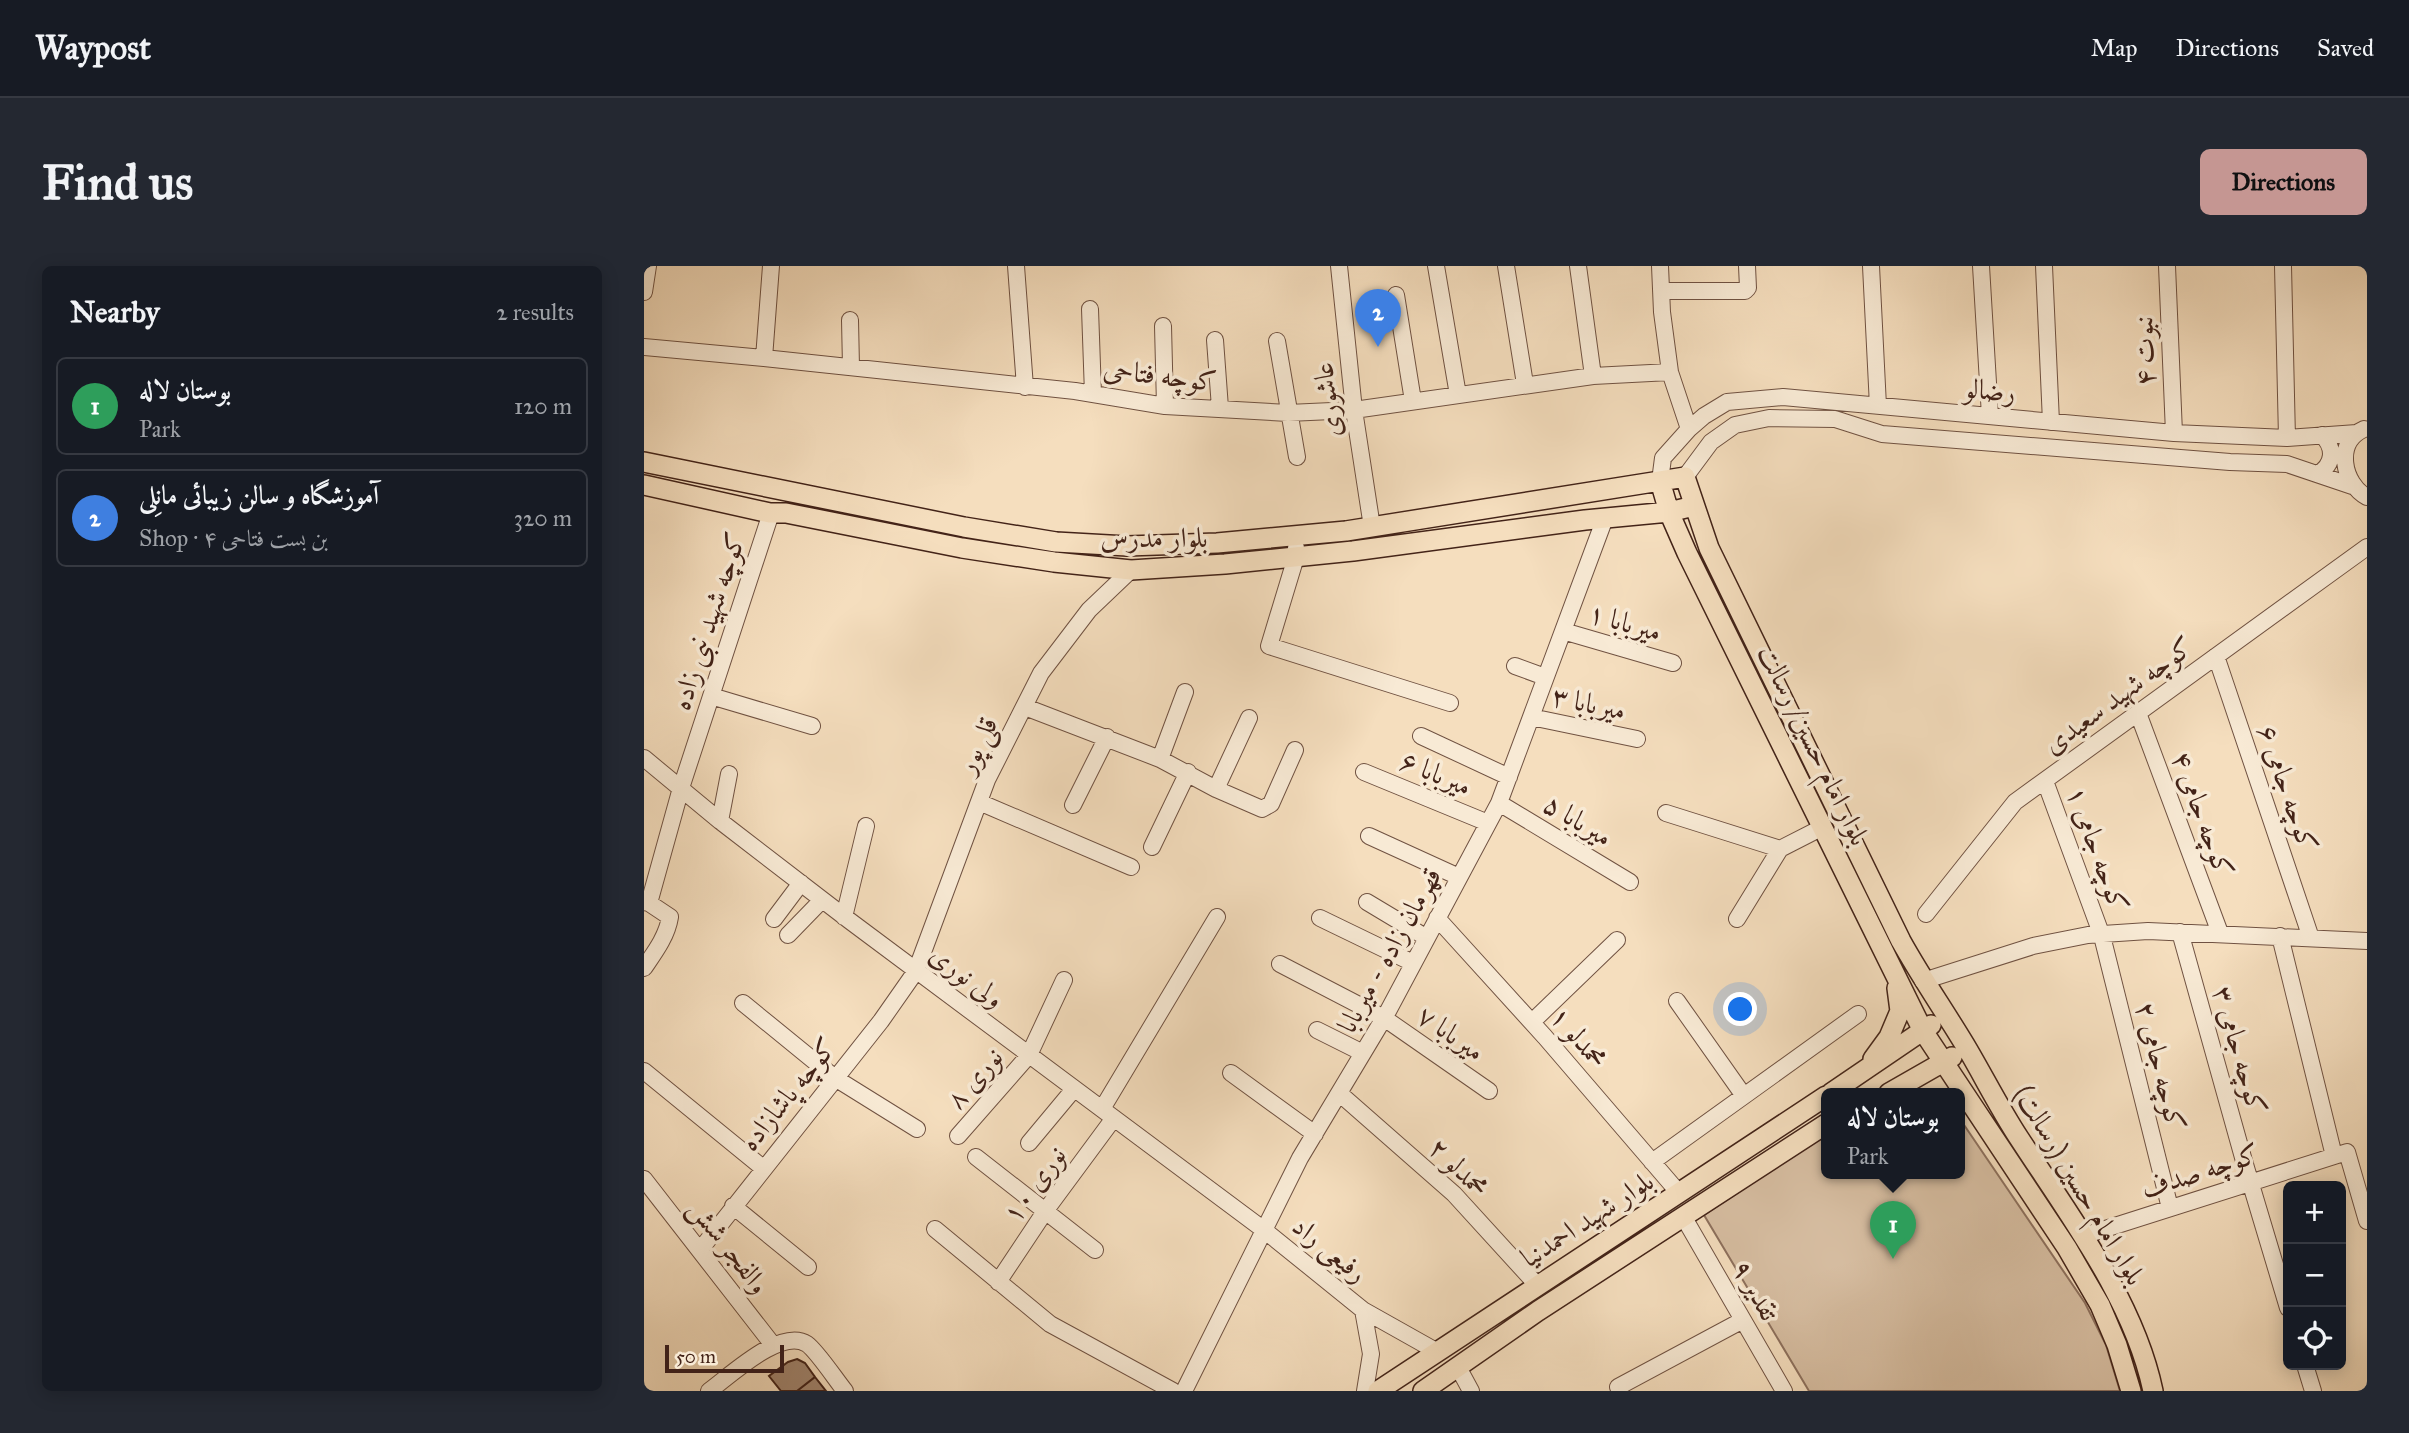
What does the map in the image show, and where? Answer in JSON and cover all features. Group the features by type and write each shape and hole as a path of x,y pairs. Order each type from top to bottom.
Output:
{"main road":[{"name":"بلوار مدرس","path":"644,463 964,527 1056,542 1127,547 1217,543 1372,527 1685,477"},
{"name":"بلوار امام حسین/ رسالت","path":"1685,477 1709,548 1901,941 1944,1015"},
{"name":"بلوار امام حسین/ رسالت","path":"1660,481 1669,512 1923,1031"},
{"name":"بلوار مدرس","path":"644,485 771,513 786,513 962,548 1131,570 1296,557 1669,512 1694,506"},
{"path":"1866,1068 1889,1037 1900,1011 1895,976"},
{"name":"بلوار شهید احمدنیا","path":"1837,1088 1944,1015"},
{"name":"بلوار امام حسین (رسالت)","path":"1944,1015 1967,1048 2001,1110 2083,1237 2119,1299 2137,1339 2153,1391"},
{"name":"بلوار امام حسین (رسالت)","path":"1923,1031 1961,1088"},
{"path":"1898,1088 1967,1048"},
{"name":"بلوار امام حسین (رسالت)","path":"1965,1094 2067,1248 2099,1305 2118,1345 2131,1391"},
{"name":"بلوار شهید احمدنیا","path":"1378,1391 1821,1099"},
{"path":"1965,1108 1979,1116"},
{"name":"بلوار شهید احمدنیا","path":"1423,1391 1683,1216 1821,1127"}],"street":[{"path":"644,292 648,266"},
{"path":"764,358 771,266"},
{"path":"1016,266 1025,387"},
{"name":"عاشوری","path":"1339,266 1354,410 1372,527"},
{"path":"1436,266 1458,395"},
{"path":"1506,266 1525,384"},
{"path":"1577,266 1593,376"},
{"path":"1660,266 1670,372 1689,429"},
{"path":"1661,291 1745,291 1748,288 1747,266"},
{"path":"1871,266 1878,406"},
{"path":"1981,266 1990,416"},
{"path":"2044,266 2051,422"},
{"name":"نبوت ۴","path":"2167,266 2174,433"},
{"path":"2283,266 2287,438"},
{"path":"1396,295 1413,401"},
{"path":"1090,309 1093,394"},
{"path":"850,320 851,368"},
{"path":"1163,326 1165,406"},
{"path":"1215,340 1220,408"},
{"path":"1277,341 1287,413 1297,457"},
{"name":"کوچه فتاحی","path":"644,347 1093,394 1165,406 1287,413 1354,410 1593,376 1670,372"},
{"name":"رضالو","path":"1660,481 1663,458 1704,416 1727,402 1783,397 2174,433 2287,438 2362,430"},
{"name":"رضالو","path":"1685,477 1711,442 1735,425 1769,418 1835,419 1882,434 2230,462 2287,464 2352,486 2367,498"},
{"path":"2352,486 2345,468 2347,449 2362,430"},
{"path":"2318,474 2328,466 2332,455 2329,444 2322,435"},
{"name":"کوچه شهید نبی زاده","path":"646,902 771,513"},
{"name":"قهرمان زاده - میربابا","path":"1184,1391 1315,1134 1384,1018 1499,803 1605,518"},
{"path":"1295,536 1296,557 1269,646 1450,703"},
{"name":"کوچه شهید سعیدی","path":"1926,914 2015,803 2367,547"},
{"name":"قلی پور","path":"916,971 987,780 1041,673 1089,610 1131,570"},
{"name":"میربابا ۱","path":"1563,631 1673,663"},
{"name":"کوچه جامی ۶","path":"2216,656 2311,938"},
{"path":"1515,666 1545,677"},
{"path":"1160,759 1185,692"},
{"path":"711,696 812,726"},
{"path":"1024,707 1160,759 1216,789 1262,809 1270,804 1295,750"},
{"name":"کوچه جامی ۴","path":"2138,713 2220,933"},
{"path":"1216,789 1249,718"},
{"name":"میربابا ۳","path":"1531,718 1637,739"},
{"path":"1421,736 1508,777"},
{"path":"1073,805 1107,737"},
{"name":"ولی نوری","path":"644,758 844,917 1264,1230"},
{"path":"1152,847 1188,772"},
{"name":"میربابا ۶","path":"1364,772 1488,823"},
{"path":"720,821 729,774"},
{"name":"کوچه جامی ۱","path":"2045,781 2102,936"},
{"path":"979,802 1131,867"},
{"name":"میربابا ۵","path":"1499,803 1630,881"},
{"path":"1666,813 1780,849"},
{"path":"844,917 866,826"},
{"path":"1737,919 1780,849 1823,827"},
{"path":"1369,836 1459,877"},
{"path":"774,919 801,883"},
{"path":"788,935 822,900"},
{"path":"644,968 669,928 670,917 646,902"},
{"path":"1367,902 1427,938"},
{"name":"نوری ۱۰","path":"998,1282 1108,1114 1217,916"},
{"path":"1320,918 1413,963"},
{"name":"محمدلو ۱","path":"1437,918 1532,1022 1679,1193"},
{"path":"1923,981 2033,946 2088,936 2148,931 2367,941"},
{"name":"کوچه جامی ۳","path":"2180,932 2288,1307"},
{"name":"کوچه جامی ۲","path":"2102,936 2170,1208"},
{"path":"2280,936 2334,1156 2347,1152 2367,1221"},
{"path":"1532,1022 1616,940"},
{"name":"میربابا ۷","path":"1280,964 1384,1018 1489,1091"},
{"name":"کوچه پاشازاده","path":"700,1250 881,1021 916,971"},
{"name":"نوری ۸","path":"958,1136 1030,1055 1064,980"},
{"path":"1677,1001 1744,1096"},
{"path":"743,1003 835,1078 917,1129"},
{"path":"1652,1162 1858,1014"},
{"path":"1317,1030 1363,1053"},
{"path":"644,1071 763,1168"},
{"path":"1231,1073 1315,1134"},
{"path":"1029,1143 1074,1089"},
{"name":"محمدلو ۲","path":"1339,1093 1454,1194 1537,1285"},
{"name":"کوچه صدف","path":"2083,1237 2334,1156"},
{"path":"976,1157 1095,1250"},
{"name":"والفجر شش","path":"644,1179 772,1345"},
{"path":"733,1206 808,1267"},
{"name":"۹ تقدیر","path":"1683,1216 1784,1391"},
{"path":"935,1229 1051,1324 1173,1391"},
{"name":"رفیعی راد","path":"1264,1230 1363,1310 1436,1351"},
{"name":"رفیعی راد","path":"1363,1310 1371,1354 1365,1391"},
{"path":"1620,1391 1618,1387 1743,1320"},
{"path":"709,1391 772,1345 792,1340 807,1345 845,1391"},
{"path":"1458,1367 1471,1391"},
{"path":"2307,1370 2313,1391"}],"shaded area":[{"path":"1965,1126 2085,1303 2106,1345 2120,1391 1809,1391 1704,1215 1821,1137 1821,1179 1965,1179"}],"building":[{"path":"797,1359 805,1363 815,1377 797,1391 781,1391 769,1376 788,1362"},
{"path":"815,1377 826,1391 797,1391"}],"place":[{"name":"آموزشگاه و سالن زیبائی مانِلی","path":"1378,347"},
{"name":"بوستان لاله","path":"1893,1259"}]}
